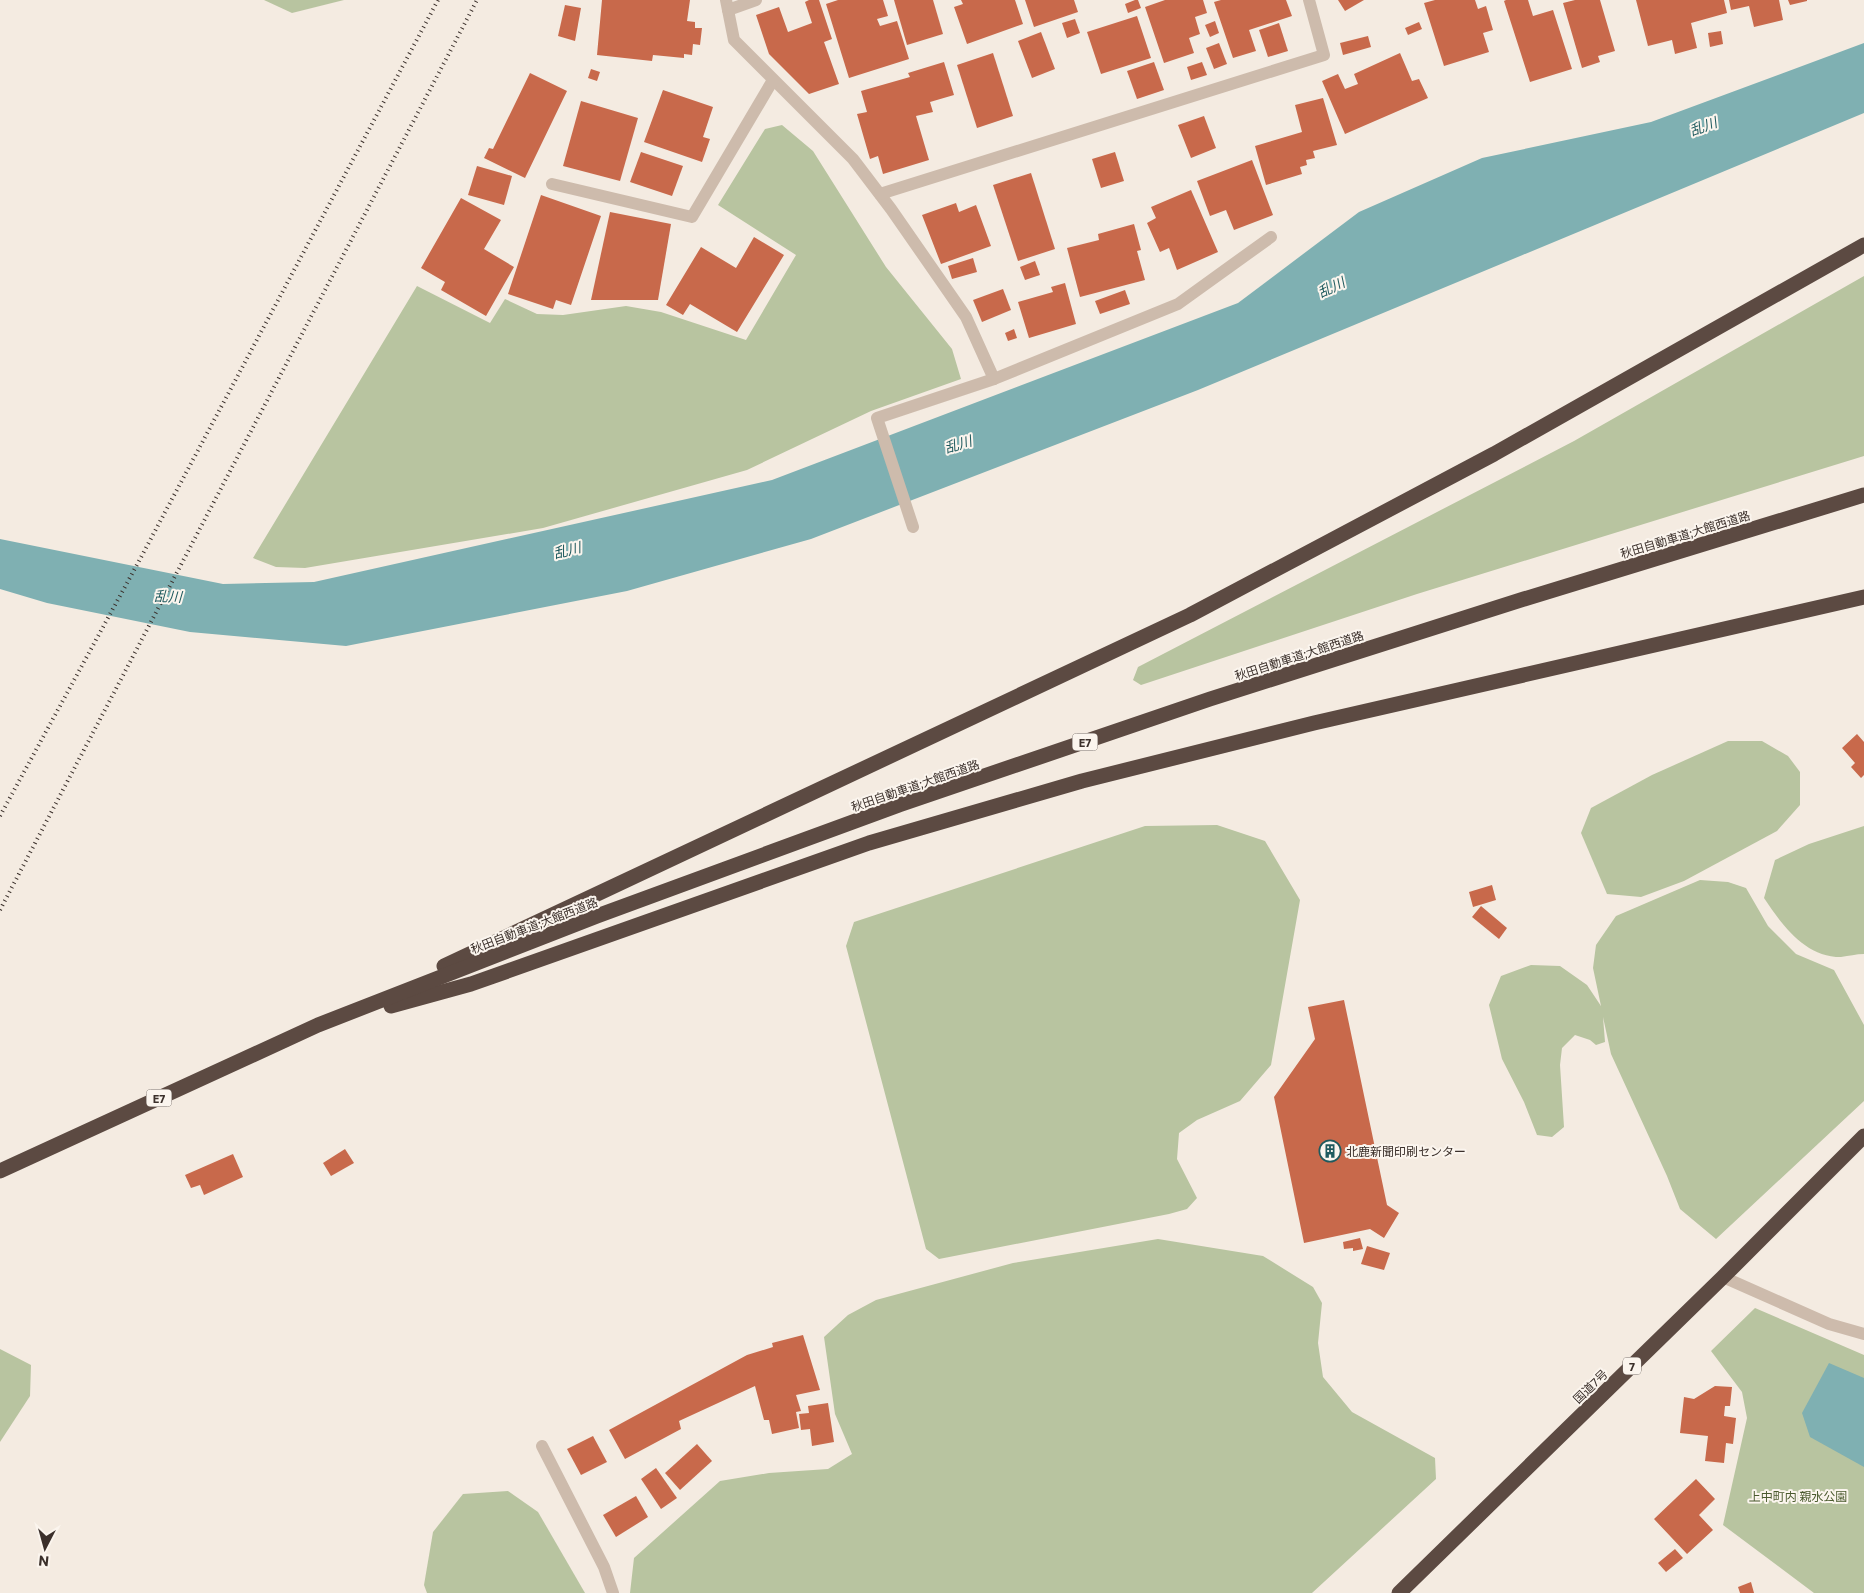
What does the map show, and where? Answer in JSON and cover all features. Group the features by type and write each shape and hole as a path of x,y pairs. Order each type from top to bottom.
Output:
{"highway":[{"path":"318,1026 1190,615 1494,454 1864,245"},
{"name":"秋田自動車道;大館西道路","path":"0,1171 318,1026 597,916 909,802 1210,699 1524,599 1864,495"},
{"path":"318,1026 471,984 869,843 1082,782 1314,723 1864,597"},
{"name":"国道7号","path":"1399,1593 1723,1277 1864,1136"}],"street":[{"path":"756,0 727,5 734,40 853,159 880,194 966,317 994,379"},
{"path":"880,194 1324,55 1309,0"},
{"path":"552,184 692,217 773,80"},
{"path":"913,527 877,418 994,379 1178,304 1271,237"},
{"path":"1723,1277 1829,1324 1864,1334"},
{"path":"542,1446 604,1567 614,1593"}],"green space":[{"path":"264,0 344,0 292,13"},
{"path":"782,125 813,151 886,267 952,349 961,379 871,411 747,470 543,528 305,568 276,567 253,558 417,286 490,323 505,299 537,314 563,315 626,306 661,312 746,340 796,255 718,205 765,129"},
{"path":"1864,276 1864,456 1417,594 1141,685 1133,680 1138,667 1574,441"},
{"path":"1728,741 1762,741 1788,756 1800,772 1800,805 1777,831 1684,881 1641,897 1607,894 1581,833 1591,808 1652,775"},
{"path":"1217,825 1265,841 1300,900 1271,1065 1240,1101 1197,1120 1179,1133 1177,1159 1197,1198 1187,1209 1169,1214 939,1259 926,1249 846,946 854,922 1145,826"},
{"path":"1864,826 1864,954 1841,957 1828,956 1816,952 1796,938 1764,898 1775,860 1809,844"},
{"path":"1700,880 1728,882 1746,888 1768,926 1796,954 1834,970 1864,1025 1864,1101 1716,1239 1680,1209 1667,1176 1611,1054 1603,1017 1605,1042 1596,1045 1590,1040 1575,1035 1562,1048 1560,1065 1564,1127 1552,1137 1537,1135 1524,1102 1502,1059 1489,1005 1501,976 1531,965 1560,966 1587,985 1601,1006 1593,968 1596,945 1616,916"},
{"path":"1158,1239 1263,1256 1313,1287 1322,1303 1318,1343 1323,1377 1352,1412 1435,1458 1436,1479 1312,1593 630,1593 634,1558 720,1481 769,1473 828,1469 852,1454 835,1414 824,1337 848,1315 876,1300 1013,1263"},
{"name":"上中町内 親水公園","path":"1755,1308 1864,1355 1864,1593 1814,1593 1723,1525 1747,1418 1742,1392 1711,1351"},
{"path":"0,1349 31,1365 30,1396 0,1442"},
{"path":"508,1491 538,1512 585,1593 427,1593 424,1585 433,1532 463,1494"}],"water":[{"name":"乱川","path":"1864,43 1864,113 1198,390 811,539 627,591 346,646 190,632 47,603 0,589 0,539 223,584 314,582 772,480 1238,303 1359,212 1482,158 1651,122"},
{"path":"1829,1363 1864,1378 1864,1467 1810,1437 1802,1413"}],"building":[{"path":"602,0 690,0 687,21 695,22 695,28 702,28 700,45 693,44 692,55 684,54 684,58 653,55 652,61 597,55"},
{"path":"819,0 832,39 824,42 839,84 809,94 769,54 756,15 779,7 788,32 812,23 805,2"},
{"path":"838,0 883,0 888,16 877,19 880,26 897,21 909,59 849,78 826,4"},
{"path":"894,0 933,0 943,34 907,45"},
{"path":"961,0 1015,0 1023,24 967,44 954,7 963,4"},
{"path":"1025,0 1074,0 1078,12 1034,27"},
{"path":"1138,0 1141,8 1128,13 1125,4"},
{"path":"1165,0 1203,0 1207,13 1195,17 1200,34 1189,38 1194,53 1164,63 1145,7"},
{"path":"1221,0 1286,0 1292,16 1249,30 1256,51 1233,58 1214,2"},
{"path":"1338,0 1364,0 1345,11"},
{"path":"1435,0 1475,0 1478,9 1486,6 1493,30 1483,33 1489,52 1444,66 1424,3"},
{"path":"1528,0 1533,16 1553,10 1572,69 1530,82 1504,1"},
{"path":"1575,0 1600,0 1615,51 1598,56 1600,62 1582,68 1563,3"},
{"path":"1636,0 1724,0 1727,13 1691,23 1697,48 1675,54 1672,40 1648,46"},
{"path":"1729,0 1779,0 1783,20 1754,27 1749,6 1731,10"},
{"path":"1788,0 1807,0 1807,1 1790,5"},
{"path":"565,5 581,8 575,41 558,36"},
{"path":"1137,16 1151,58 1101,74 1087,32"},
{"path":"1075,19 1080,33 1067,38 1062,23"},
{"path":"1215,21 1219,33 1210,37 1205,25"},
{"path":"1419,22 1422,29 1408,35 1405,28"},
{"path":"1279,23 1288,51 1268,57 1259,30"},
{"path":"1721,31 1723,44 1710,47 1708,33"},
{"path":"1041,32 1055,69 1032,78 1018,41"},
{"path":"1368,36 1371,47 1343,55 1340,43"},
{"path":"1219,43 1227,64 1214,69 1206,48"},
{"path":"993,53 1013,116 977,128 957,65"},
{"path":"1400,53 1412,81 1419,79 1428,98 1345,134 1322,81 1338,74 1345,89 1358,84 1354,74"},
{"path":"944,62 954,95 930,102 933,112 916,116 929,160 883,174 878,156 870,159 857,114 867,112 861,91 910,77 908,73"},
{"path":"1154,62 1164,90 1137,99 1127,71"},
{"path":"1202,62 1207,75 1191,80 1187,67"},
{"path":"591,69 600,72 597,81 588,78"},
{"path":"530,73 567,91 525,178 484,158 489,148 493,149"},
{"path":"663,90 713,107 703,137 710,139 702,162 644,142"},
{"path":"1323,98 1337,145 1313,151 1315,158 1306,160 1307,165 1300,167 1302,174 1266,185 1255,146 1302,132 1295,105"},
{"path":"581,101 638,118 620,181 563,166"},
{"path":"1204,116 1216,148 1191,158 1178,125"},
{"path":"641,152 683,166 672,196 630,182"},
{"path":"1115,152 1124,181 1101,188 1092,159"},
{"path":"1252,160 1273,215 1234,230 1226,210 1210,216 1197,181"},
{"path":"477,166 512,176 504,205 468,195"},
{"path":"1031,173 1055,249 1018,261 993,185"},
{"path":"1191,190 1218,252 1177,270 1169,248 1160,252 1147,223 1156,218 1151,207"},
{"path":"541,195 601,216 571,305 556,300 553,309 508,294"},
{"path":"461,198 501,220 484,249 514,267 486,316 441,290 445,282 421,268"},
{"path":"956,203 959,212 976,205 991,246 941,264 922,215"},
{"path":"610,212 671,224 658,300 591,300"},
{"path":"1134,224 1141,250 1137,251 1145,280 1080,297 1067,248 1099,240 1098,234"},
{"path":"754,237 784,255 737,332 690,304 683,315 666,305 701,247 736,268"},
{"path":"973,258 977,272 952,279 948,266"},
{"path":"1035,261 1040,275 1025,280 1020,267"},
{"path":"1065,283 1076,324 1029,338 1018,302 1053,292 1051,287"},
{"path":"1003,289 1011,310 982,322 973,300"},
{"path":"1125,290 1130,304 1100,314 1095,301"},
{"path":"1014,329 1017,338 1008,341 1005,333"},
{"path":"1857,734 1864,742 1864,775 1861,778 1851,767 1855,763 1842,748"},
{"path":"1492,885 1496,900 1473,907 1469,892"},
{"path":"1481,906 1507,928 1499,939 1472,917"},
{"name":"北鹿新聞印刷センター","path":"1344,1000 1387,1205 1399,1213 1384,1238 1370,1229 1304,1243 1274,1097 1315,1039 1308,1007"},
{"path":"345,1149 354,1163 331,1176 323,1163"},
{"path":"233,1154 243,1177 204,1195 200,1185 191,1188 185,1175"},
{"path":"1360,1238 1363,1249 1353,1251 1353,1248 1344,1249 1343,1242"},
{"path":"1367,1246 1390,1253 1384,1270 1361,1264"},
{"path":"803,1335 820,1390 796,1395 801,1411 796,1412 799,1428 772,1434 769,1420 764,1420 755,1386 679,1421 681,1429 625,1459 609,1430 747,1355 773,1347 772,1343"},
{"path":"1715,1386 1732,1387 1730,1406 1725,1406 1724,1416 1736,1418 1733,1444 1726,1443 1724,1463 1705,1461 1708,1436 1680,1433 1684,1397 1694,1399"},
{"path":"828,1403 834,1442 812,1446 810,1429 801,1430 799,1414 809,1413 808,1406"},
{"path":"593,1436 607,1462 581,1475 567,1449"},
{"path":"697,1444 712,1461 680,1490 665,1473"},
{"path":"656,1468 677,1498 661,1509 641,1479"},
{"path":"1696,1479 1715,1499 1699,1515 1713,1530 1687,1554 1654,1519"},
{"path":"636,1496 648,1517 616,1537 603,1515"},
{"path":"1675,1549 1683,1558 1666,1572 1658,1563"},
{"path":"1751,1582 1754,1593 1740,1593 1738,1587"}],"railway":[{"path":"0,816 139,561 438,0"},
{"path":"0,910 477,0"}],"place":[{"name":"北鹿新聞印刷センター","path":"1330,1151"}]}
